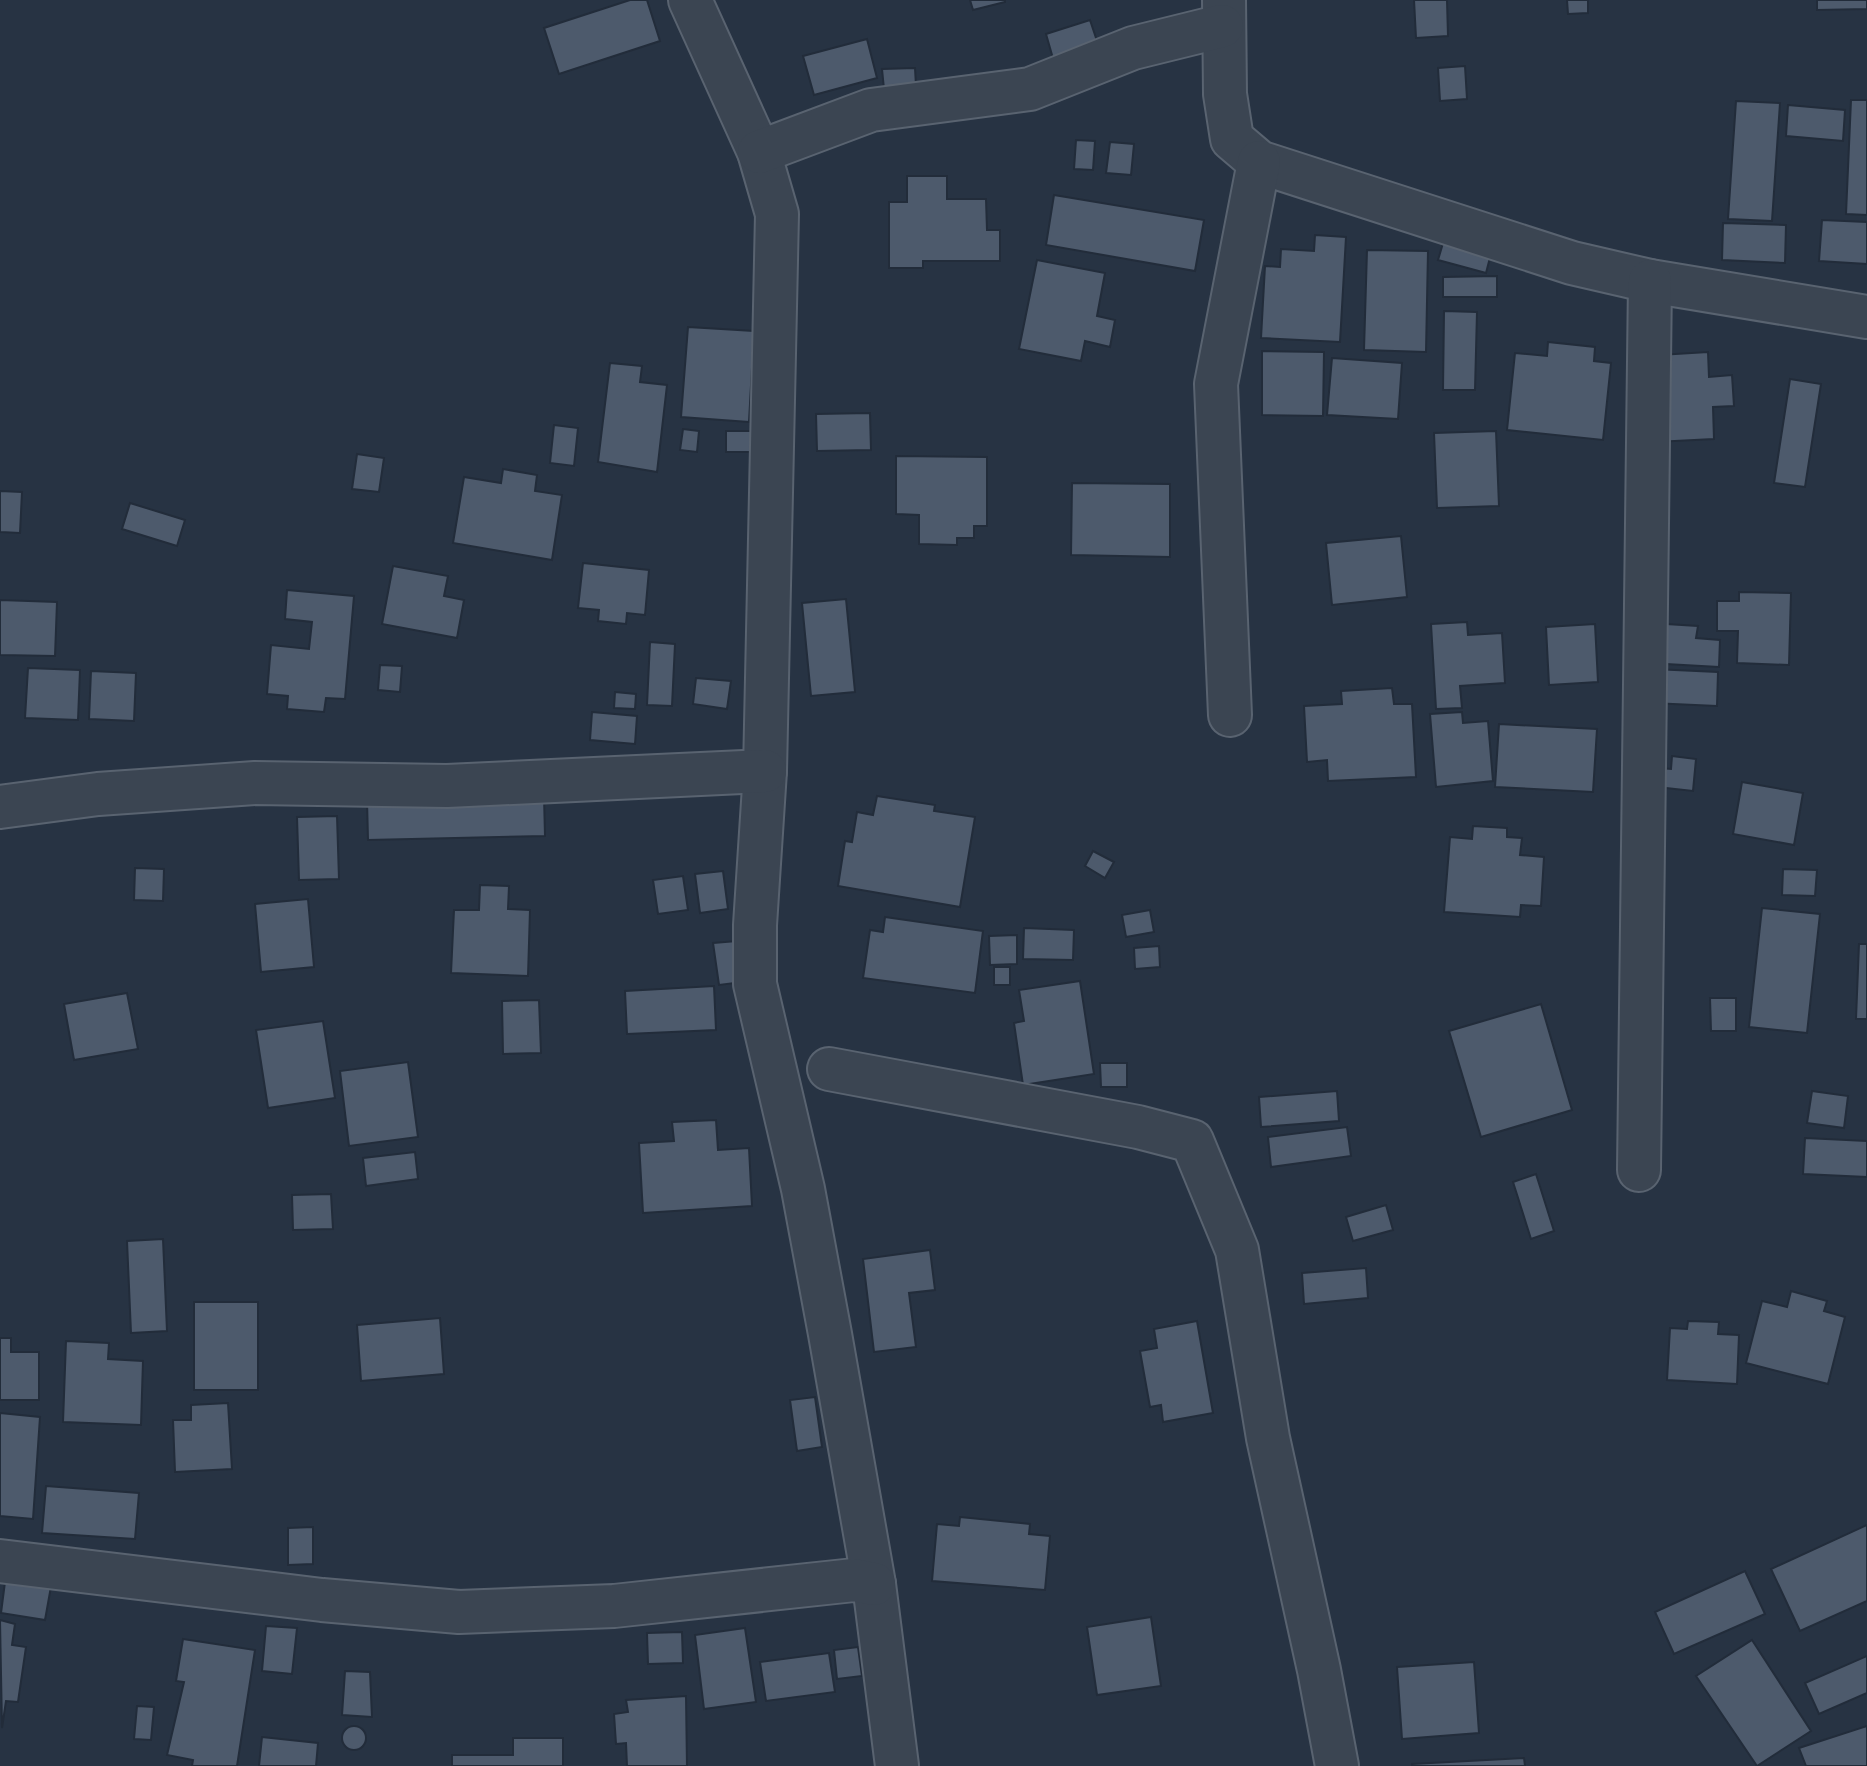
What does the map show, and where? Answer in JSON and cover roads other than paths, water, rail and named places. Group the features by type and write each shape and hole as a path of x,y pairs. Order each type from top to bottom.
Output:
{"street":[{"path":"690,0 759,152 777,214 765,771 755,925 755,984 803,1189 874,1584 897,1766"},
{"path":"759,152 871,110 988,97 1030,89 1223,13 1225,94 1232,139 1259,162 1572,263 1650,281 1867,317"},
{"path":"1230,715 1216,384 1259,162"},
{"path":"1639,1170 1650,281"},
{"path":"0,807 98,794 255,783 447,786 765,771"},
{"path":"829,1069 1138,1127 1192,1141 1237,1250 1268,1438 1337,1766"},
{"path":"0,1561 322,1600 459,1612 614,1606 854,1580 874,1584"}]}
